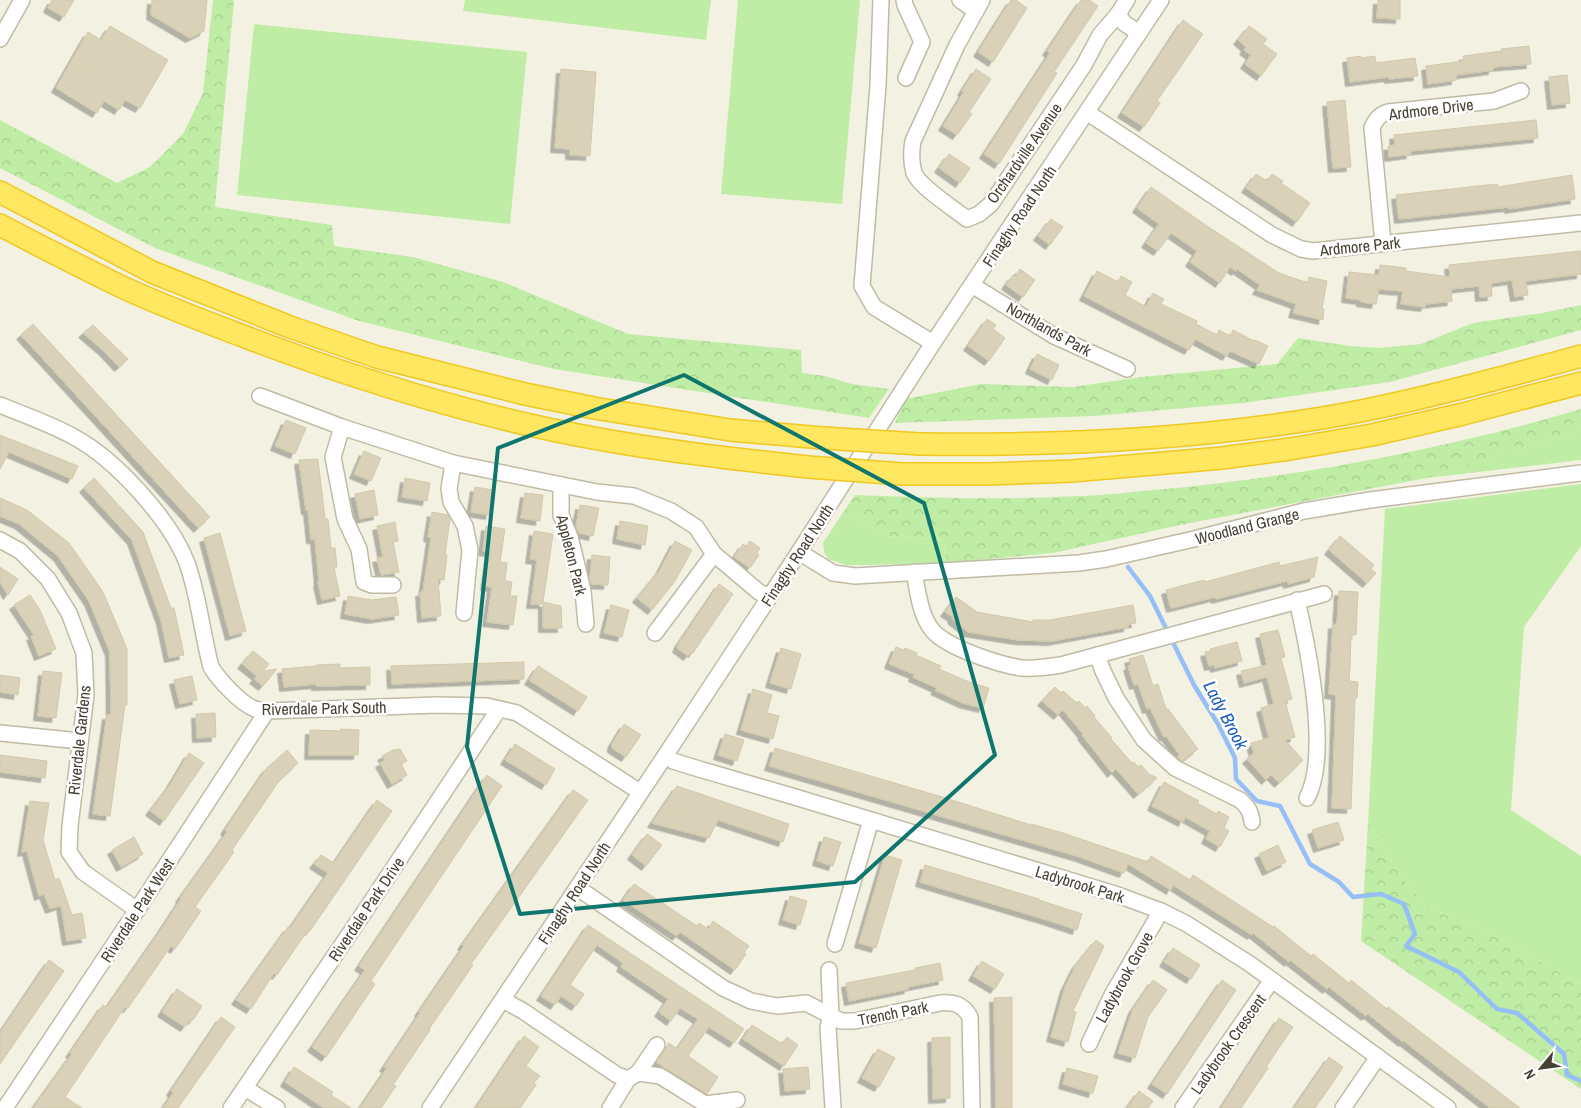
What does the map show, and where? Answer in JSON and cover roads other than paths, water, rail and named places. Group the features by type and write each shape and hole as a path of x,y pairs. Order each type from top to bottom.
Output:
{"highway":[{"path":"0,192 152,272 290,327 377,357 525,394 594,408 730,430 920,444 984,445 1172,436 1265,426 1360,411 1500,378 1581,356"},
{"path":"0,225 123,288 207,323 289,354 444,404 530,425 604,440 711,457 808,468 903,474 987,474 1072,471 1222,458 1372,435 1581,383"}],"street":[{"path":"0,39 22,0"},
{"path":"881,0 878,85 862,286 874,307 933,343"},
{"path":"904,0 922,42 906,78"},
{"path":"960,0 979,5"},
{"name":"Orchardville Avenue","path":"979,5 956,45 913,141 911,155 914,173 920,182 967,219 979,214 991,204 1084,65 1100,36 1127,0"},
{"name":"Finaghy Road North","path":"430,1108 578,888 799,552 933,343 1162,0"},
{"path":"1118,14 1124,23 1140,33"},
{"name":"Ardmore Drive","path":"1383,243 1372,128 1380,115 1388,112 1494,101 1521,91"},
{"name":"Ardmore Park","path":"1088,113 1272,235 1288,245 1301,249 1313,251 1581,224"},
{"name":"Northlands Park","path":"972,285 1054,336 1127,369"},
{"path":"260,396 342,427 453,463 597,492 634,496 671,511 696,527 714,554 759,592 769,597"},
{"name":"Riverdale Park South","path":"0,405 74,436 116,468 151,505 179,547 186,563 195,590 211,667 218,677 246,704 255,709 267,711 437,705 487,706 517,713 640,792"},
{"path":"342,427 333,457 345,519 359,549 364,582 372,585 393,585"},
{"path":"453,463 449,489 451,502 465,526 470,550 464,613"},
{"name":"Woodland Grange","path":"799,552 833,573 855,576 1079,563 1106,559 1194,539 1304,511 1370,500 1581,473"},
{"name":"Appleton Park","path":"561,485 561,515 570,537 583,591 586,624"},
{"name":"Riverdale Gardens","path":"0,540 20,551 48,579 69,613 84,653 86,695 70,826 69,852 83,872 137,910"},
{"path":"655,632 714,554"},
{"path":"914,572 926,619 934,632 952,645 994,661 1021,668 1061,665 1324,594"},
{"path":"1297,600 1310,656 1317,738 1313,783 1306,798"},
{"path":"1098,654 1102,671 1116,698 1144,740 1175,768 1240,800 1248,807 1252,814 1252,822"},
{"name":"Riverdale Park Drive","path":"232,1108 499,709"},
{"name":"Riverdale Park West","path":"5,1108 267,711"},
{"path":"0,732 80,741"},
{"name":"Ladybrook Park","path":"665,756 673,761 698,769 1115,894 1161,911 1187,924 1272,980 1448,1108"},
{"path":"835,944 871,820"},
{"name":"Trench Park","path":"578,888 723,988 751,1000 777,1006 806,1003 841,1021 854,1021 940,1003 958,1004 966,1009 970,1017 972,1108"},
{"name":"Ladybrook Grove","path":"1089,1044 1112,994 1161,911"},
{"path":"829,970 832,1016 828,1027 834,1108"},
{"name":"Ladybrook Crescent","path":"1183,1108 1272,980"},
{"path":"503,1000 523,1011 617,1075 660,1076 705,1106 737,1100"},
{"path":"610,1108 656,1046"},
{"path":"1343,1108 1378,1057"},
{"path":"244,1088 277,1108"}],"waterway":[{"name":"Lady Brook","path":"1128,567 1150,596 1194,685 1218,724 1235,758 1236,779 1257,801 1280,806 1310,864 1339,882 1353,897 1381,894 1404,904 1415,934 1406,946 1459,972 1497,1009 1517,1013 1564,1054 1567,1075 1581,1081"}]}
